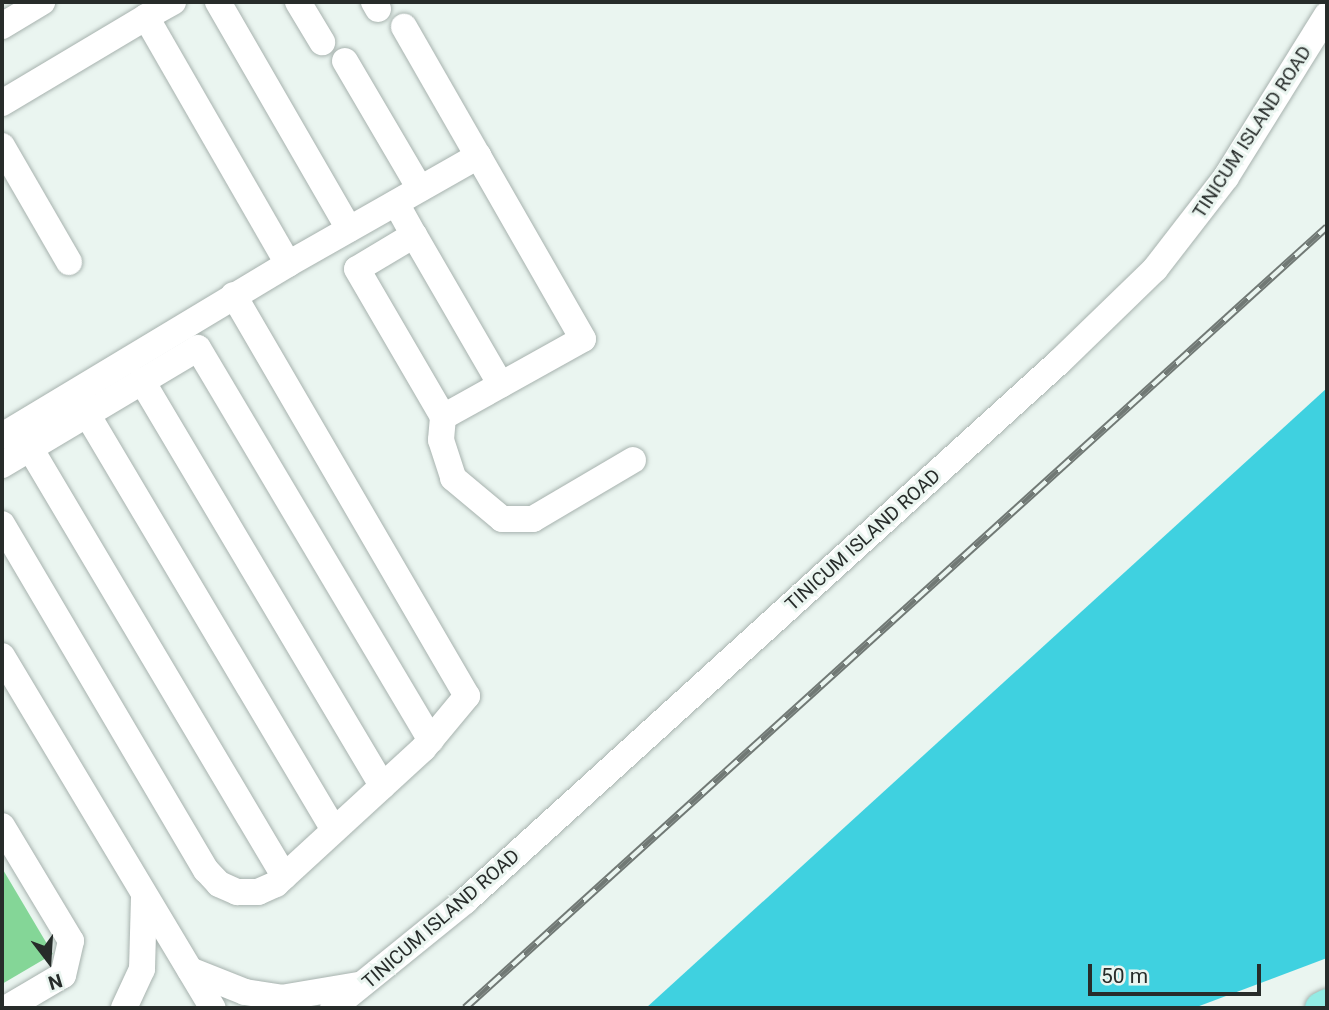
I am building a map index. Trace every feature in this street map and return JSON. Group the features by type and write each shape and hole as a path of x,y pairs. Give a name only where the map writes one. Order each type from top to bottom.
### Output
{"main road":[{"path":"1321,1008 1327,1006"}],"street":[{"path":"2,26 42,2"},
{"path":"2,103 173,2"},
{"path":"218,2 349,229"},
{"path":"298,2 322,42"},
{"name":"TINICUM ISLAND ROAD","path":"333,1008 370,982 1048,373 1155,269 1226,177 1327,15"},
{"path":"146,18 288,264"},
{"path":"404,27 583,339 443,417"},
{"path":"345,61 420,189"},
{"path":"2,146 69,262"},
{"path":"2,436 234,295 478,156"},
{"path":"396,203 501,385"},
{"path":"414,235 357,269 443,417 442,440 453,478 502,519 533,519 633,460"},
{"path":"2,524 206,870 219,884 237,892 258,892 284,876 431,740 467,696 234,295"},
{"path":"2,465 198,348 431,740"},
{"path":"142,381 383,786"},
{"path":"87,414 334,830"},
{"path":"30,448 284,876"},
{"path":"2,656 212,1008"},
{"path":"2,826 71,941 63,975 7,1008"},
{"path":"124,1008 142,970 144,895"},
{"path":"190,970 245,992 281,998 370,982"}],"water":[{"path":"1327,388 1327,958 1194,1008 646,1008"}],"building":[{"path":"2,868 53,954 2,984"}],"railway":[{"path":"465,1008 1327,227"}]}
